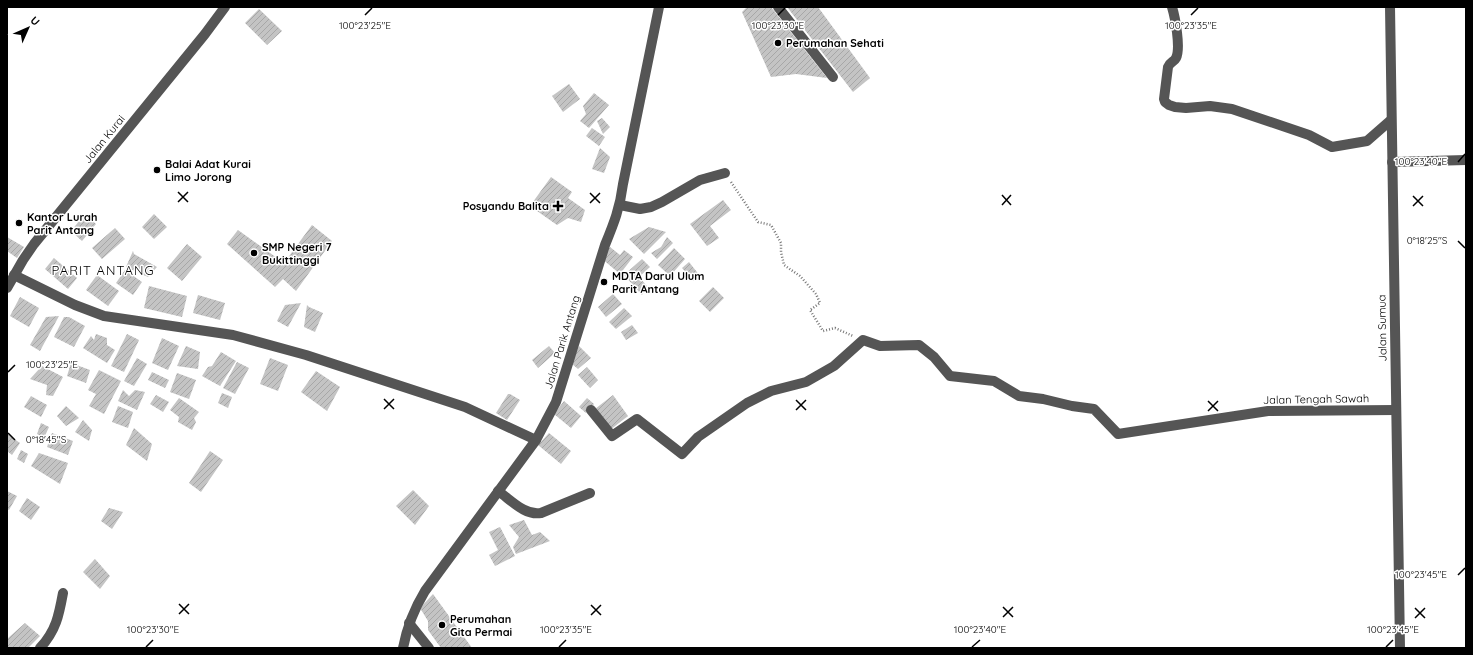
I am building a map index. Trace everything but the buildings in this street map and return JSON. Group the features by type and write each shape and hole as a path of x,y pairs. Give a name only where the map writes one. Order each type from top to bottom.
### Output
{"street":[{"name":"Jalan Kurai","path":"7,288 34,244 205,34 225,7"},
{"name":"Jalan Parik Antang","path":"403,648 414,608 424,591 536,440 556,402 605,245 615,223 620,205 624,177 659,7"},
{"path":"778,7 833,77"},
{"path":"1172,7 1177,32 1177,52 1176,58 1169,63 1168,67 1164,99 1169,105 1186,108 1218,106 1232,109 1309,135 1332,147 1367,141 1391,120"},
{"name":"Jalan Sumua","path":"1390,7 1400,648"},
{"path":"1392,162 1466,160"},
{"path":"620,205 640,209 651,207 700,180 725,173"},
{"path":"14,275 75,305 104,316 233,335 306,355 465,407 536,440"},
{"path":"591,410 612,436 637,419 682,454 698,437 748,403 771,391 806,382 834,366 863,340"},
{"name":"Jalan Tengah Sawah","path":"863,340 880,346 919,345 934,357 950,376 994,381 1018,396 1042,398 1072,406 1094,409 1118,434 1268,411 1396,410"},
{"path":"498,492 526,512 534,514 541,513 590,493"},
{"path":"40,648 49,638 59,617 64,593"},
{"path":"409,623 429,648"}],"path":[{"path":"725,173 758,222 771,225 781,243 781,252 784,264 800,276 816,294 820,303 810,310 823,331 835,328 863,340"}],"place":[{"name":"Perumahan Sehati","path":"778,43"},
{"name":"Balai Adat Kurai Limo Jorong","path":"157,170"},
{"name":"Posyandu Balita","path":"558,206"},
{"name":"Kantor Lurah Parit Antang","path":"19,223"},
{"name":"SMP Negeri 7 Bukittinggi","path":"254,253"},
{"name":"MDTA Darul Ulum Parit Antang","path":"604,282"},
{"name":"Perumahan Gita Permai","path":"442,625"}],"district":[{"name":"PARIT ANTANG","path":"103,270"}]}
